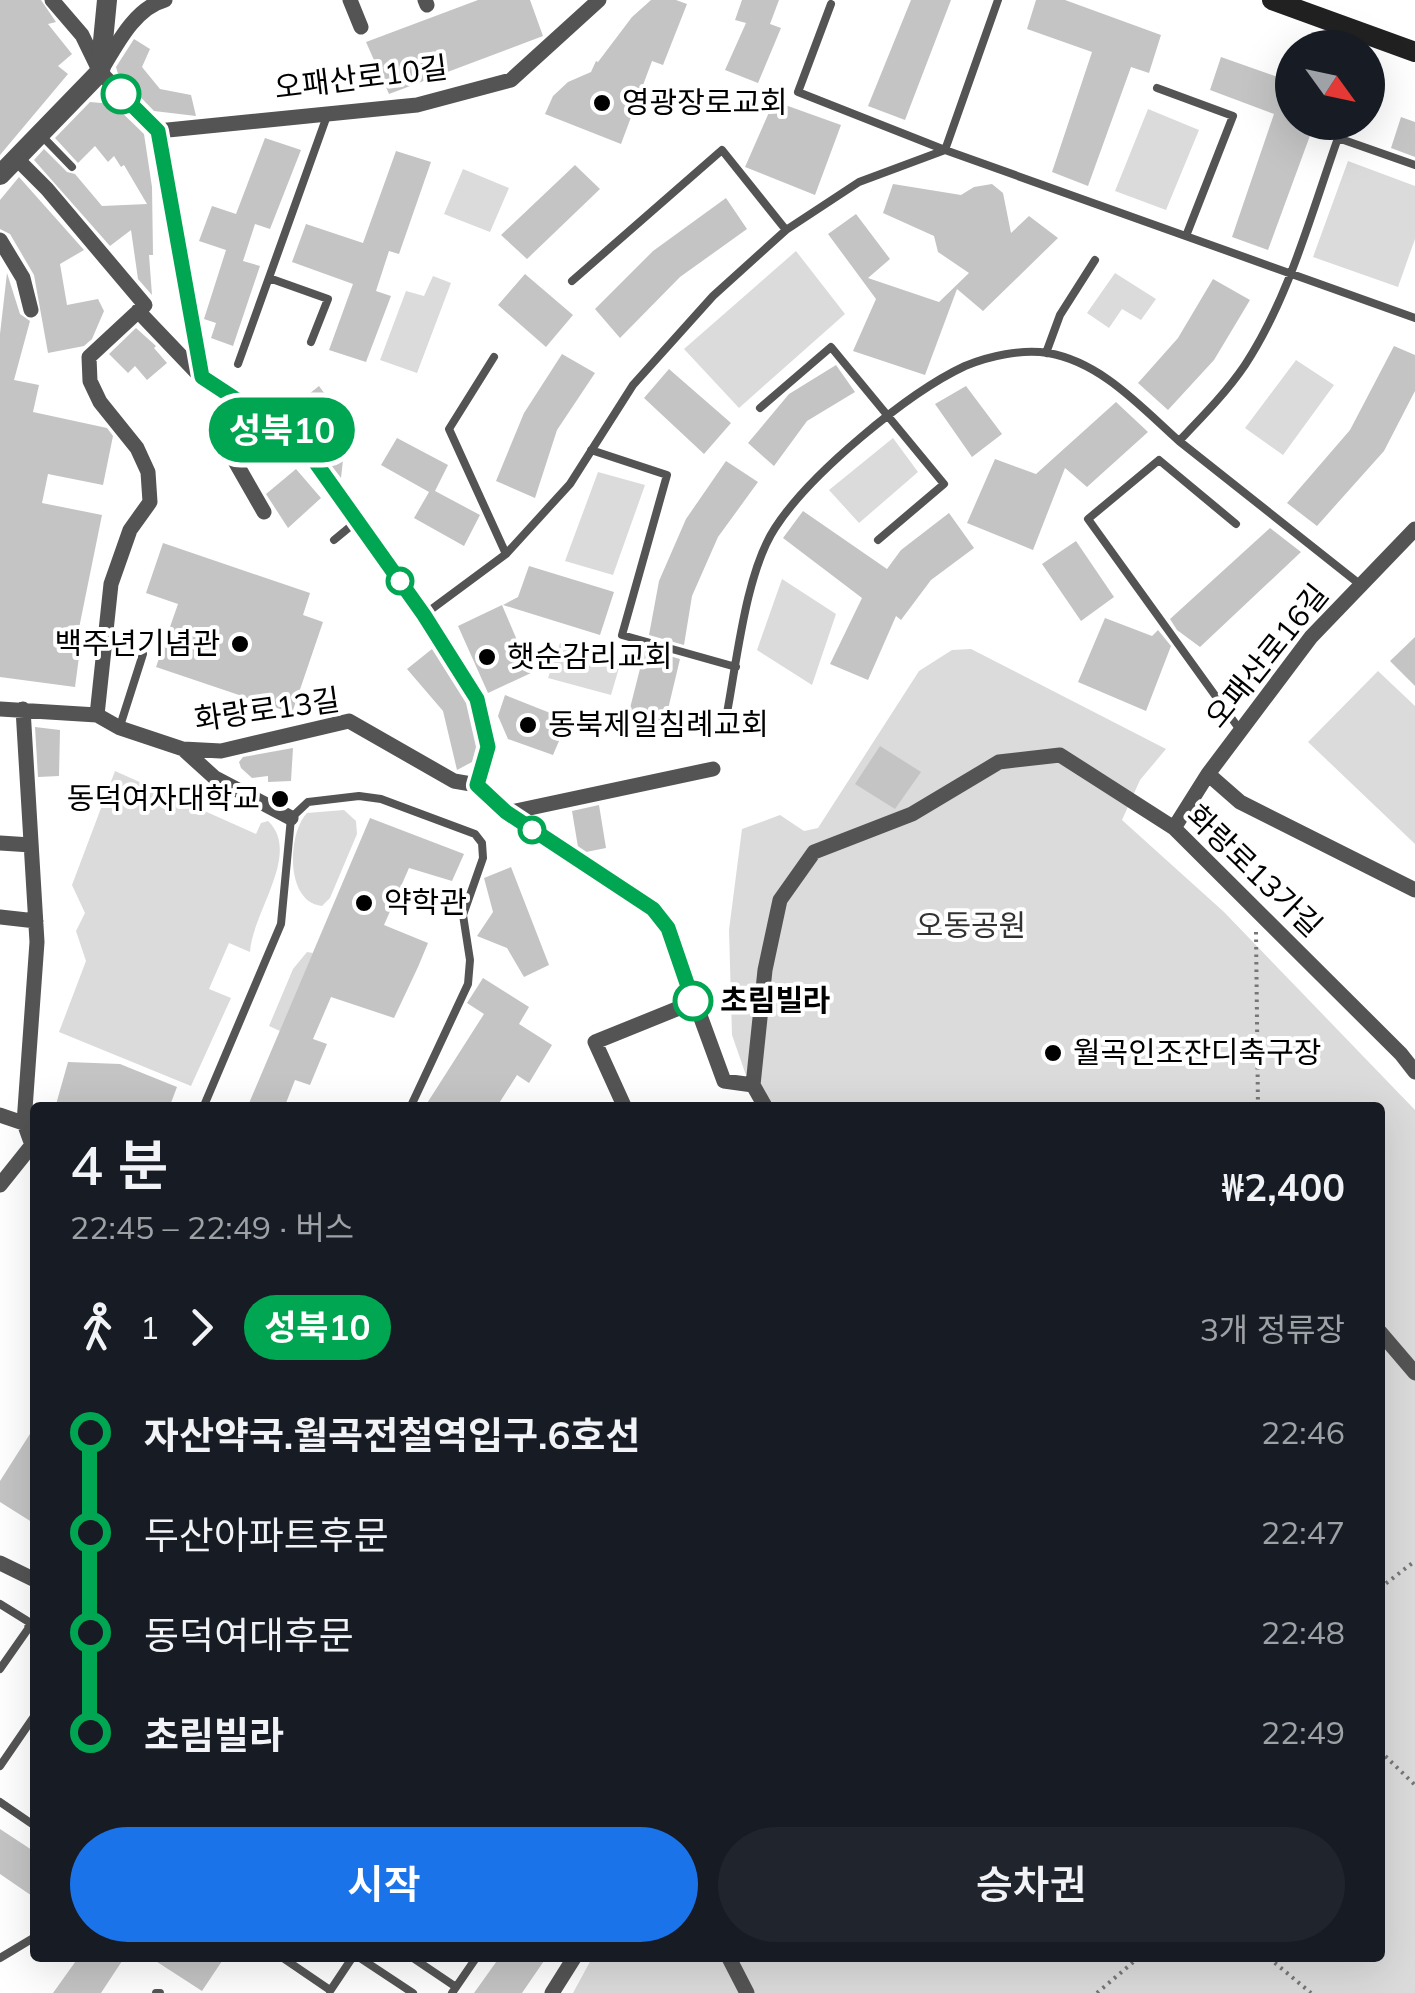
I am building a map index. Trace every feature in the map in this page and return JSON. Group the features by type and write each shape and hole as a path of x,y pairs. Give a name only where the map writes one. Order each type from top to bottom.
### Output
{"main road":[{"path":"1275,0 1415,52"}],"street":[{"path":"52,0 82,35 100,72 158,131 202,377"},
{"path":"100,72 107,0"},
{"path":"0,175 100,72 126,30 154,3 165,0"},
{"path":"350,0 361,27"},
{"name":"오패산로10길","path":"158,131 417,105 511,80 599,0"},
{"path":"16,158 145,305 90,357 90,381 100,402 137,448 148,472 150,502 130,530 111,584 97,715"},
{"path":"0,240 23,278 32,310"},
{"path":"138,311 202,377 301,442 358,521 477,699 488,747 477,785"},
{"path":"238,403 228,449 264,512"},
{"name":"오패산로16길","path":"1174,828 1208,774 1311,638 1415,529"},
{"name":"화랑로13길","path":"0,709 97,715 120,728 183,750 221,751 349,722 454,780 477,785 506,812 653,909 668,928 724,1080 753,1085 763,1102"},
{"path":"23,709 36,920 31,1102"},
{"path":"183,750 215,778 291,818"},
{"path":"215,778 221,751"},
{"name":"화랑로13가길","path":"753,1085 765,970 780,900 814,852 912,814 999,762 1060,756 1174,828 1415,1072"},
{"path":"506,812 713,770"},
{"path":"1208,774 1240,802 1415,890"},
{"path":"0,842 31,846"},
{"path":"0,918 36,920"},
{"path":"622,1102 596,1042 694,1002"},
{"path":"0,1115 30,1126"},
{"path":"0,1185 30,1147"},
{"path":"1385,1338 1415,1373"},
{"path":"0,1563 30,1578"},
{"path":"552,1993 571,1962"},
{"path":"731,1962 747,1993"}],"lane":[{"path":"945,150 998,0"},
{"path":"831,4 798,92 945,150 1415,318"},
{"path":"1157,88 1233,116 1186,236"},
{"path":"238,364 328,112"},
{"path":"39,133 72,167"},
{"path":"1179,441 1244,367 1271,320 1338,138 1415,165"},
{"path":"572,282 722,150 786,230"},
{"path":"424,615 506,554 570,484 633,386 713,296 786,230 859,182 945,150"},
{"path":"1046,353 1060,315 1096,260"},
{"path":"269,278 328,299 312,342"},
{"path":"760,408 831,347 944,484 878,540"},
{"path":"727,713 756,572 774,530 815,480 890,416 966,366 1007,354 1046,353 1080,363 1112,383 1362,586"},
{"path":"494,357 449,429 506,554"},
{"path":"591,450 668,475 622,636 736,667"},
{"path":"1236,524 1159,460 1088,520 1240,730"},
{"path":"334,540 358,521"},
{"path":"120,728 143,654"},
{"path":"206,1102 281,924 291,818 308,802 360,796 381,798 474,834 482,843 483,858 463,916 470,960 468,984 413,1102"},
{"path":"0,1604 29,1625 0,1669"},
{"path":"0,1766 30,1722"},
{"path":"0,1802 30,1823"},
{"path":"0,1958 30,1940"},
{"path":"289,1962 330,1991 353,1962"},
{"path":"362,1962 412,1993"},
{"path":"419,1962 454,1990 473,1962"}],"path":[{"path":"1256,910 1258,1102"},
{"path":"1385,1584 1415,1560"},
{"path":"1385,1756 1415,1785"},
{"path":"1097,1993 1133,1962"},
{"path":"1274,1962 1311,1993"}],"green space":[{"path":"1148,109 1199,130 1166,210 1115,191"},
{"path":"1348,161 1415,186 1415,239 1398,287 1313,257"},
{"path":"463,169 509,188 490,232 444,214"},
{"path":"796,251 845,314 739,408 684,349"},
{"path":"1115,273 1156,299 1141,320 1122,309 1109,328 1087,313"},
{"path":"433,276 451,283 417,373 380,360 406,291 424,296"},
{"path":"1296,360 1334,385 1283,455 1245,428"},
{"path":"893,438 918,472 859,523 829,490"},
{"path":"598,472 645,485 613,575 565,561"},
{"path":"782,579 836,614 812,685 757,650"},
{"path":"560,643 621,661 611,695 548,678"},
{"name":"오동공원","path":"971,649 1166,749 1140,780 1122,820 1224,912 1415,1110 1415,1993 573,1993 590,1962 1385,1962 1385,1102 755,1102 732,1035 729,930 742,829 780,815 804,831 818,828 919,671 952,650"},
{"path":"1378,671 1415,706 1415,844 1308,742"},
{"path":"115,771 256,834 261,823 268,821 277,834 278,866 250,952 229,943 209,989 231,998 191,1086 59,1032 86,961 76,931 85,913 72,885"},
{"path":"344,810 356,821 357,834 330,898 322,906 310,902 296,880 296,835 307,813"},
{"path":"307,952 313,953 280,1031 269,1026 293,969"}],"building":[{"path":"0,0 41,0 56,22 48,24 72,54 58,66 68,74 0,155"},
{"path":"478,0 530,0 543,36 389,94 366,42"},
{"path":"651,0 687,4 663,65 652,61 621,144 545,114 553,96 568,82 591,72 632,17"},
{"path":"742,0 779,0 770,24 781,28 758,83 725,70 746,23 735,20"},
{"path":"911,0 951,0 905,120 868,106"},
{"path":"1036,0 1065,0 1161,35 1149,73 1131,67 1088,186 1052,172 1092,52 1027,29"},
{"path":"134,39 150,49 142,67 160,89 191,95 196,116 154,111 118,74 116,67"},
{"path":"1221,57 1275,76 1275,140 1308,140 1268,250 1232,237 1274,114 1210,90"},
{"path":"774,101 841,125 815,195 745,167"},
{"path":"90,102 113,104 144,134 152,187 152,295 138,279 131,230 110,246 34,160 44,149 67,172 75,174 102,206 147,204 124,165 121,167 114,156 108,162 95,146 78,163 55,138"},
{"path":"1401,117 1415,122 1415,157 1391,148"},
{"path":"265,138 301,150 270,229 255,224 243,261 260,266 233,346 211,338 216,323 204,319 226,250 199,241 212,206 236,214"},
{"path":"396,151 431,162 399,254 389,251 376,291 391,296 366,362 329,350 353,284 292,262 306,224 363,243"},
{"path":"575,165 600,189 527,259 501,235"},
{"path":"19,177 84,250 60,264 67,305 98,299 104,311 92,339 84,346 48,353 34,275 10,234 0,229 0,200"},
{"path":"893,184 961,195 974,187 992,184 1003,193 1011,233 1029,216 1058,238 983,311 957,289 925,375 853,351 876,299 828,234 856,214 890,259 868,278 939,302 969,273 938,252 934,236 883,213"},
{"path":"726,198 747,229 680,277 620,338 595,309 653,251"},
{"path":"7,273 20,314 30,321 14,380 39,385 33,412 107,428 113,436 103,485 48,474 42,503 102,515 78,633 82,634 75,687 0,677 0,334"},
{"path":"525,274 573,315 546,347 498,305"},
{"path":"1213,279 1250,300 1214,360 1168,410 1138,383 1178,338"},
{"path":"136,328 156,346 167,363 147,380 135,366 128,373 109,354"},
{"path":"1394,346 1415,355 1415,391 1384,451 1317,526 1287,503 1350,430"},
{"path":"562,354 595,373 557,430 535,498 496,481 524,413"},
{"path":"836,365 855,392 807,421 774,466 748,443 789,394"},
{"path":"669,369 731,423 704,454 644,398"},
{"path":"319,386 347,424 341,478 289,410"},
{"path":"966,386 1002,434 972,457 935,404"},
{"path":"1116,402 1148,432 1087,487 1065,468 1033,550 967,523 995,459 1036,474"},
{"path":"397,438 448,465 435,491 480,515 464,546 414,518 429,492 381,465"},
{"path":"726,461 758,482 718,537 692,596 684,645 649,635 659,581 686,519"},
{"path":"296,469 321,498 288,528 266,494"},
{"path":"803,511 887,569 901,550 949,513 974,548 931,580 901,620 896,616 868,680 830,664 862,598 783,538"},
{"path":"1270,528 1301,552 1200,647 1177,630 1170,619"},
{"path":"1076,541 1114,597 1081,621 1042,564"},
{"name":"백주년기념관","path":"163,543 310,593 303,615 323,622 292,713 156,667 178,604 146,593"},
{"path":"529,566 614,592 600,635 503,605 518,597"},
{"path":"502,605 531,673 488,693 458,626"},
{"path":"1105,618 1152,636 1158,630 1171,646 1146,711 1078,682"},
{"path":"1415,637 1415,686 1390,661"},
{"path":"432,649 466,703 476,747 472,762 457,770 443,711 407,669"},
{"path":"645,649 680,659 664,726 628,716"},
{"path":"505,695 568,720 553,755 508,739 498,716"},
{"path":"35,727 60,730 59,776 38,777"},
{"path":"880,746 921,772 895,809 855,784"},
{"path":"293,748 291,781 268,782 268,776 252,778 239,762 243,757"},
{"path":"599,805 606,848 586,852 578,847 572,811"},
{"path":"370,818 464,854 452,881 409,868 384,925 428,943 394,1018 331,997 313,1039 327,1044 310,1085 295,1080 286,1102 250,1102"},
{"path":"511,867 549,965 524,977 507,948 477,936 493,912 484,878"},
{"path":"483,978 529,1007 519,1024 552,1045 529,1083 517,1075 500,1102 428,1102 484,1014 467,1003"},
{"path":"68,1062 120,1064 177,1087 171,1102 57,1102"},
{"path":"30,1434 30,1521 0,1502 0,1481"},
{"path":"0,1829 30,1849 30,1895 0,1874"},
{"path":"75,1962 121,1962 101,1993 53,1993"},
{"path":"157,1962 221,1962 202,1991"},
{"path":"496,1962 543,1962 522,1993 474,1993"}],"bus line":[{"name":"성북10","path":"121,94 158,131 202,377 301,442 424,615 477,699 488,747 477,785 506,812 653,909 668,928 693,1001"}],"place":[{"name":"영광장로교회","path":"602,103"},
{"name":"백주년기념관","path":"240,644"},
{"name":"햇순감리교회","path":"487,657"},
{"name":"동북제일침례교회","path":"528,725"},
{"name":"동덕여자대학교","path":"280,799"},
{"name":"약학관","path":"364,903"},
{"name":"초림빌라","path":"693,1001"},
{"name":"월곡인조잔디축구장","path":"1053,1053"}]}
